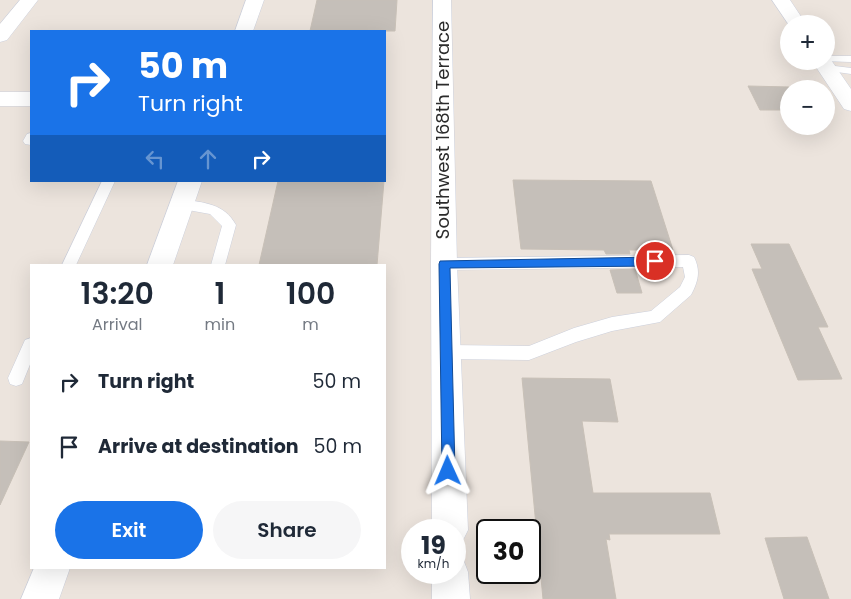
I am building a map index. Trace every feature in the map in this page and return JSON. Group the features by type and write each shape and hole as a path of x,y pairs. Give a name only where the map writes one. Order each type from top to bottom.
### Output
{"street":[{"path":"0,36 29,0"},
{"path":"244,30 255,0"},
{"name":"Southwest 168th Terrace","path":"442,0 444,264 450,519"},
{"path":"781,0 791,15"},
{"path":"829,70 851,104"},
{"path":"0,98 30,99"},
{"path":"160,264 190,182"},
{"path":"450,584 451,599"}],"lane":[{"path":"835,61 851,59"},
{"path":"835,66 851,71"},
{"path":"69,264 108,182"},
{"path":"182,204 211,209 223,214 229,225 218,264"},
{"path":"444,264 689,261 692,277 686,291 655,317 612,324 574,335 529,353 446,352"},
{"path":"16,378 30,347"}],"building":[{"path":"317,0 397,0 395,31 310,30"},
{"path":"748,86 780,87 780,110 760,110"},
{"path":"513,180 651,181 673,250 629,250 630,254 606,254 604,250 521,249"},
{"path":"278,182 384,182 377,264 259,264"},
{"path":"751,244 789,244 828,327 818,327 842,379 798,380 752,269 762,269"},
{"path":"635,269 642,293 617,293 610,270"},
{"path":"522,378 610,379 618,422 582,421 593,493 710,493 720,534 609,534 610,540 606,539 616,599 543,599 541,519 535,519"},
{"path":"0,441 29,442 0,505"},
{"path":"807,537 829,599 784,599 765,538"}],"route":[{"path":"448,471 444,264 655,261"}]}
